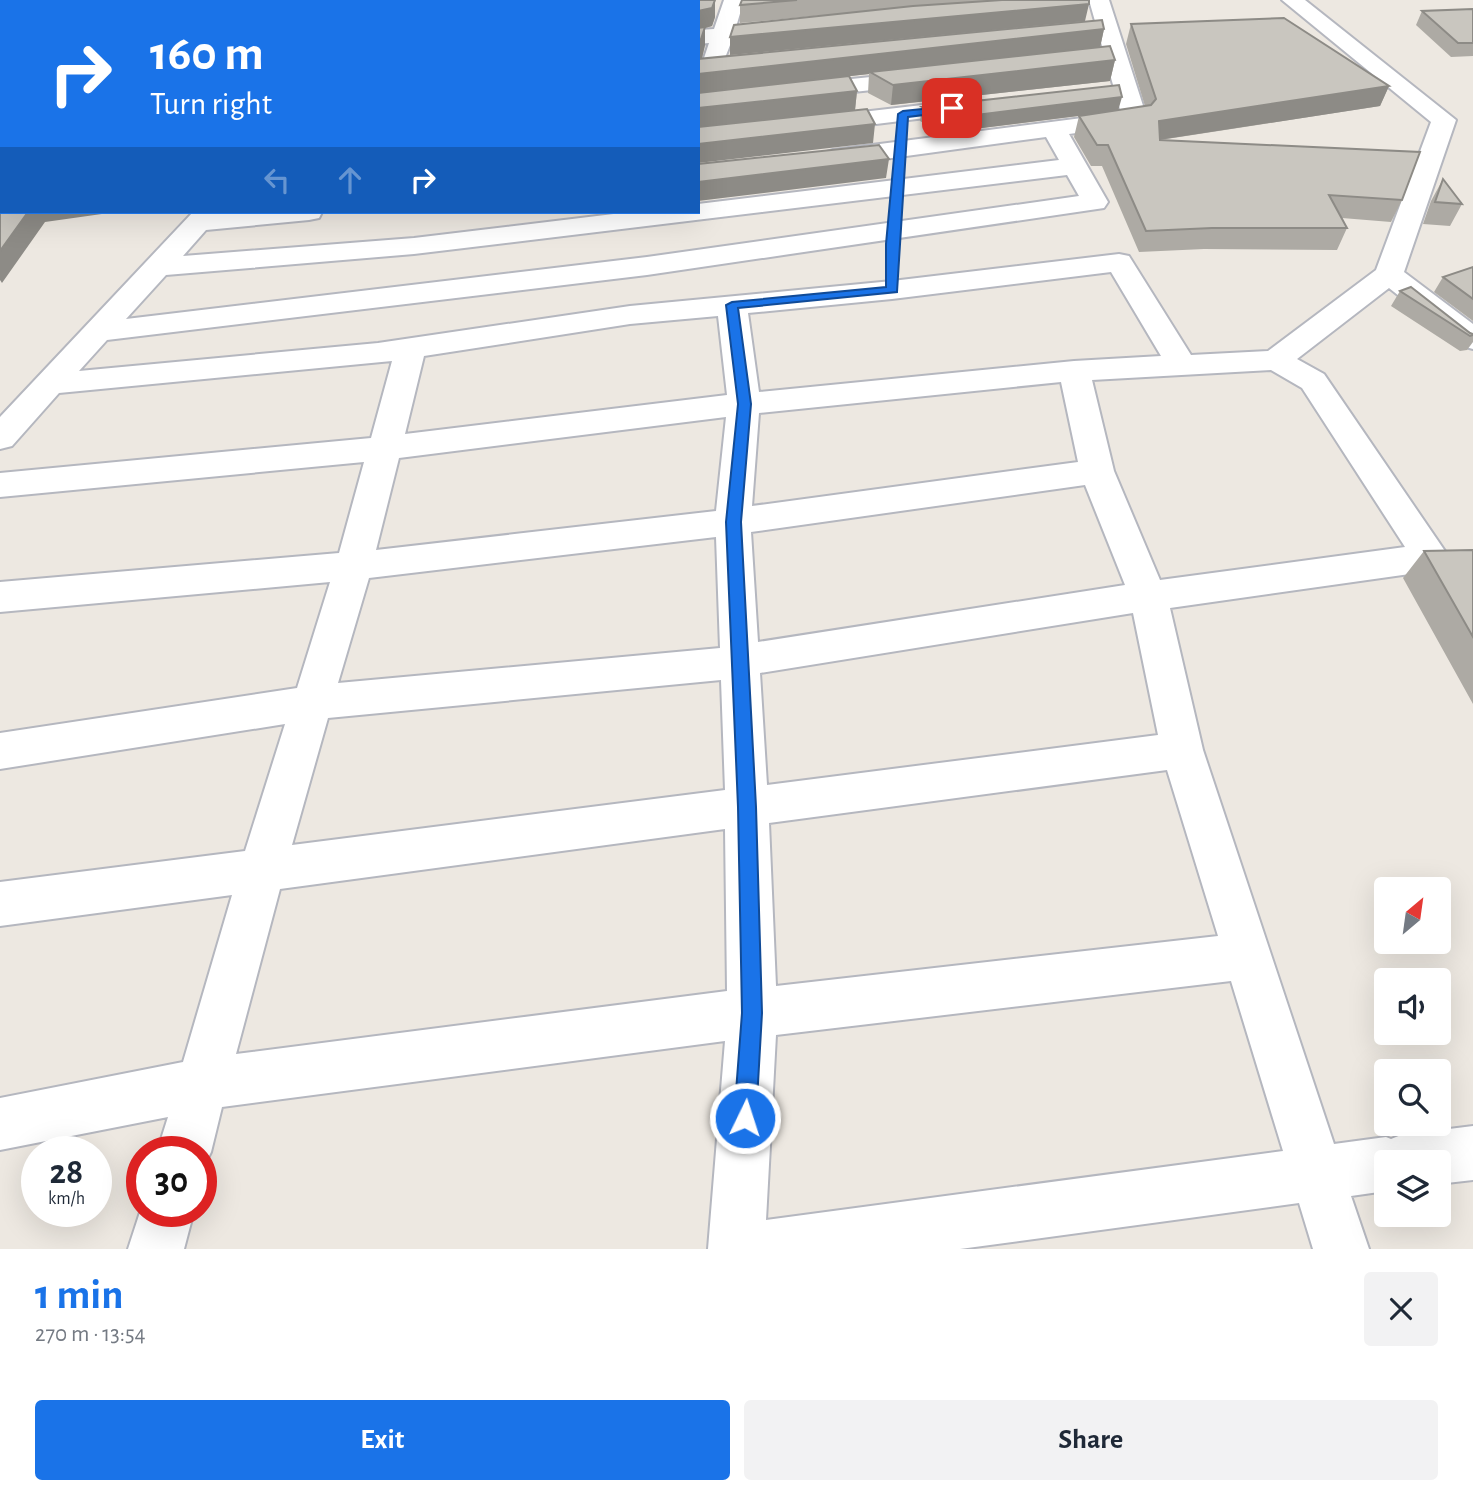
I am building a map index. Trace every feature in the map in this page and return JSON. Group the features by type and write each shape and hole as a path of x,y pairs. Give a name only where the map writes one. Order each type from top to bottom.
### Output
{"street":[{"path":"804,162 1135,118 1099,0 1072,3"},
{"path":"1276,360 1389,274 1454,118 1292,0"},
{"path":"700,98 705,68 723,35 725,5 759,4"},
{"path":"700,37 803,27"},
{"path":"1081,30 1107,28"},
{"path":"1090,58 1116,55"},
{"path":"705,68 739,65"},
{"path":"700,104 907,69 945,76"},
{"path":"893,260 907,69"},
{"path":"1100,91 1126,88"},
{"path":"794,127 995,103"},
{"path":"50,384 352,356 631,315 732,305 1095,202 1054,130"},
{"path":"700,210 897,190 1076,166"},
{"path":"0,438 203,217 267,214"},
{"path":"352,356 432,214"},
{"path":"157,267 414,246 664,214 631,315"},
{"path":"97,332 647,266 893,260 1119,262 1182,365"},
{"path":"1389,274 1473,339"},
{"path":"732,305 744,404 733,522 747,807 752,1013 736,1249"},
{"path":"188,1136 262,869 354,566 411,348"},
{"path":"0,485 385,448 744,404 1074,371 1276,360 1313,381 1431,557 1148,596 789,651 739,662 311,703 0,751"},
{"path":"1074,371 1097,471 1148,596 1182,750 1342,1249"},
{"path":"0,597 354,566 733,522 1097,471"},
{"path":"0,904 1182,750"},
{"path":"0,1125 202,1084 752,1013 1247,956"},
{"path":"1451,1156 1473,1153"},
{"path":"755,1249 1374,1165"},
{"path":"156,1249 162,1227"}],"building":[{"path":"700,0 715,0 712,8 700,11"},
{"path":"742,0 797,0 740,5"},
{"path":"1002,0 1089,0 1089,4 730,37 734,25 913,6"},
{"path":"1473,9 1473,43 1458,43 1422,11"},
{"path":"1284,18 1389,86 1159,121 1160,140 1420,152 1402,200 1329,195 1347,228 1146,231 1108,145 1097,145 1079,116 1151,105 1156,99 1131,24"},
{"path":"1102,20 1104,29 700,74 700,59"},
{"path":"705,27 700,40 700,28"},
{"path":"1110,46 1115,60 893,85 870,72"},
{"path":"849,76 857,91 700,108 700,93"},
{"path":"1119,85 1122,97 944,119 922,107"},
{"path":"867,109 875,124 700,144 700,127"},
{"path":"879,145 889,159 700,182 700,164"},
{"path":"1443,179 1462,204 1435,202"},
{"path":"0,214 27,214 0,251"},
{"path":"1473,267 1473,299 1443,277"},
{"path":"1411,287 1473,335 1470,336 1400,291"},
{"path":"1473,550 1473,637 1424,551"}],"route":[{"path":"745,1118 752,1013 747,807 733,522 744,404 732,305 892,290 892,244 903,114 952,108"}]}
